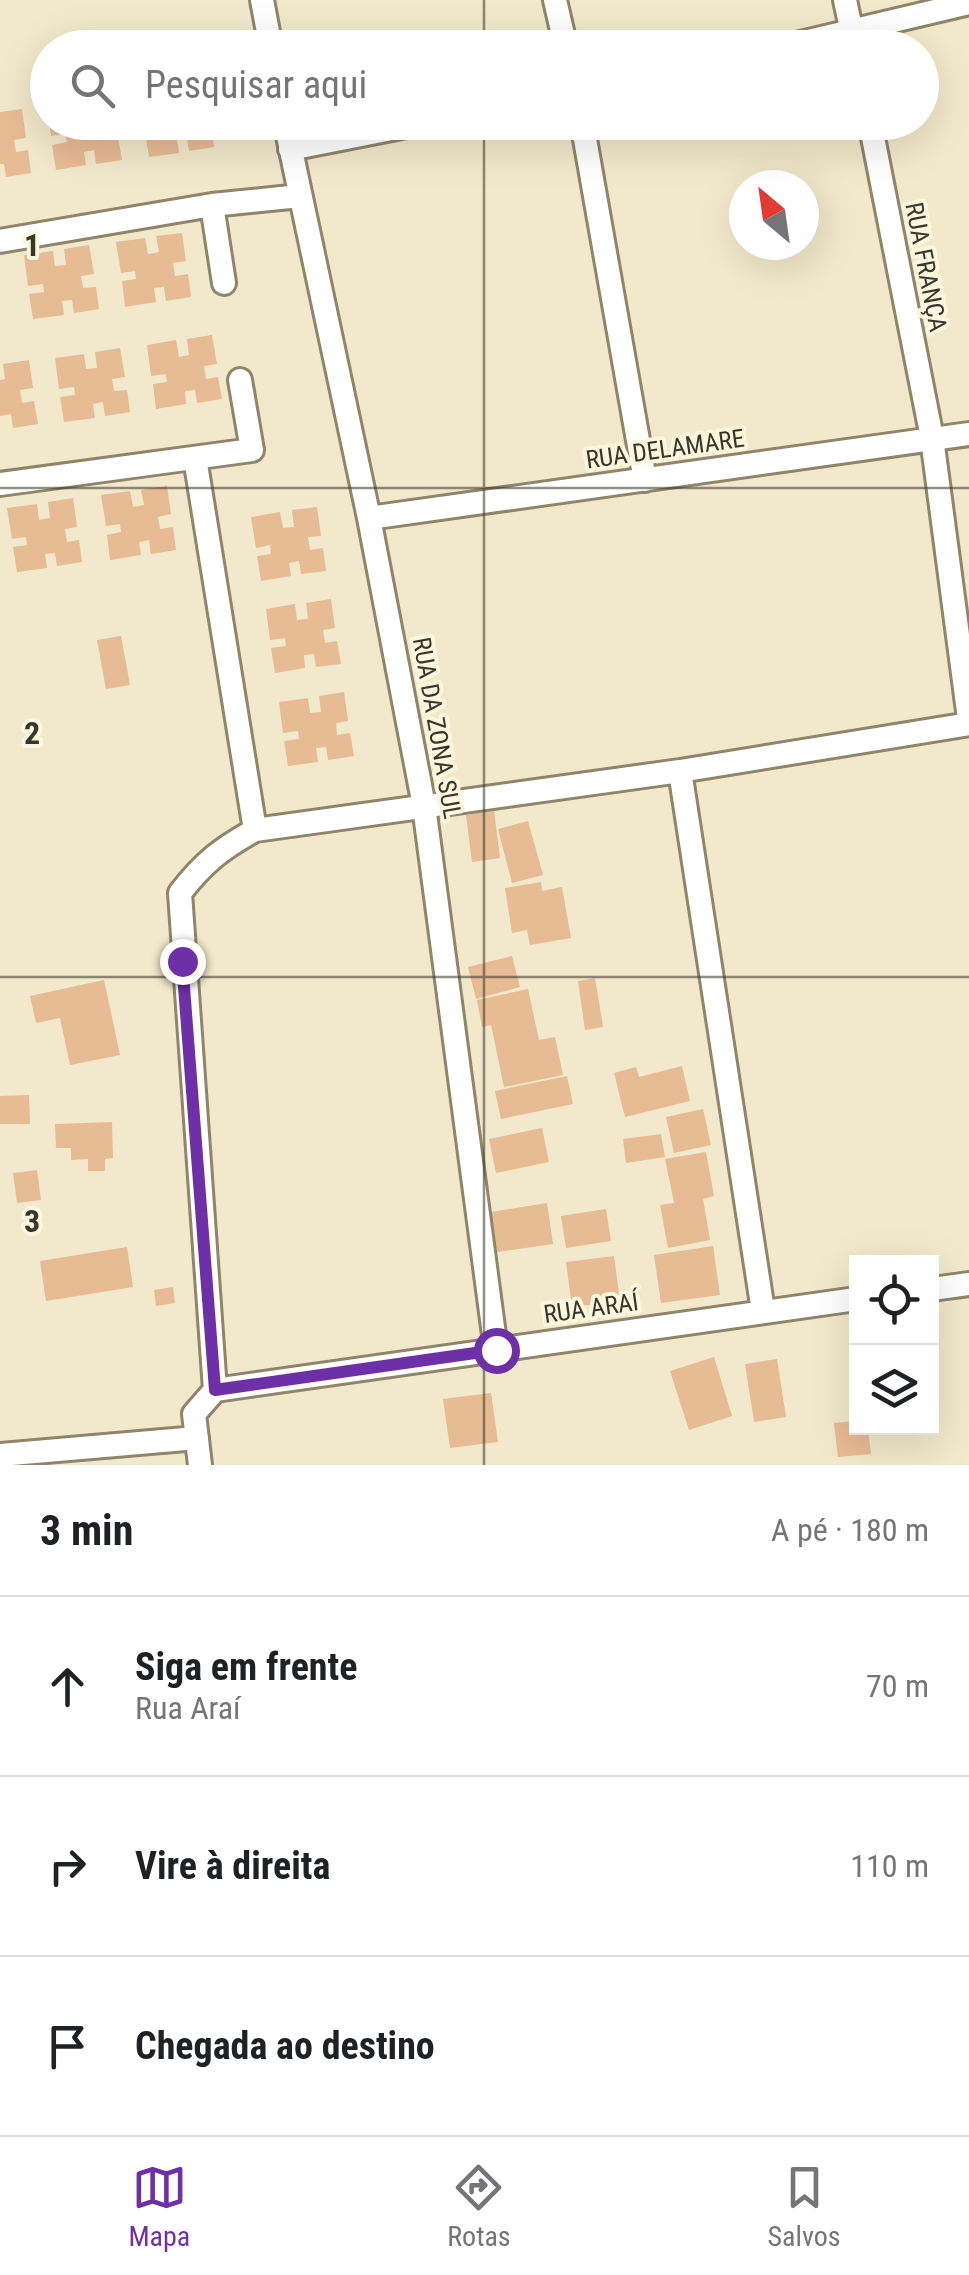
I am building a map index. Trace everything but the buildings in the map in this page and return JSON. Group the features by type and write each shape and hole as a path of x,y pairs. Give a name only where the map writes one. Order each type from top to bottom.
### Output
{"street":[{"path":"262,0 267,30"},
{"path":"555,0 562,30"},
{"path":"845,0 851,30"},
{"path":"881,30 969,2"},
{"name":"RUA DA ZONA SUL","path":"288,140 369,518 424,806 496,1350"},
{"path":"290,149 336,140"},
{"path":"585,140 645,480"},
{"name":"RUA FRANÇA","path":"874,140 932,438 969,722"},
{"path":"0,241 212,205 300,196"},
{"path":"212,205 224,282"},
{"path":"0,484 252,450 240,380"},
{"name":"RUA DELAMARE","path":"369,518 969,434"},
{"path":"196,458 255,830"},
{"path":"200,1465 194,1414 215,1390 180,892 218,850 255,830 680,770 969,722"},
{"path":"680,770 762,1311"},
{"path":"939,1288 969,1284"},
{"name":"RUA ARAÍ","path":"215,1390 849,1300"},
{"path":"0,1456 197,1438"}],"route":[{"path":"182,961 215,1390 496,1350"}]}
